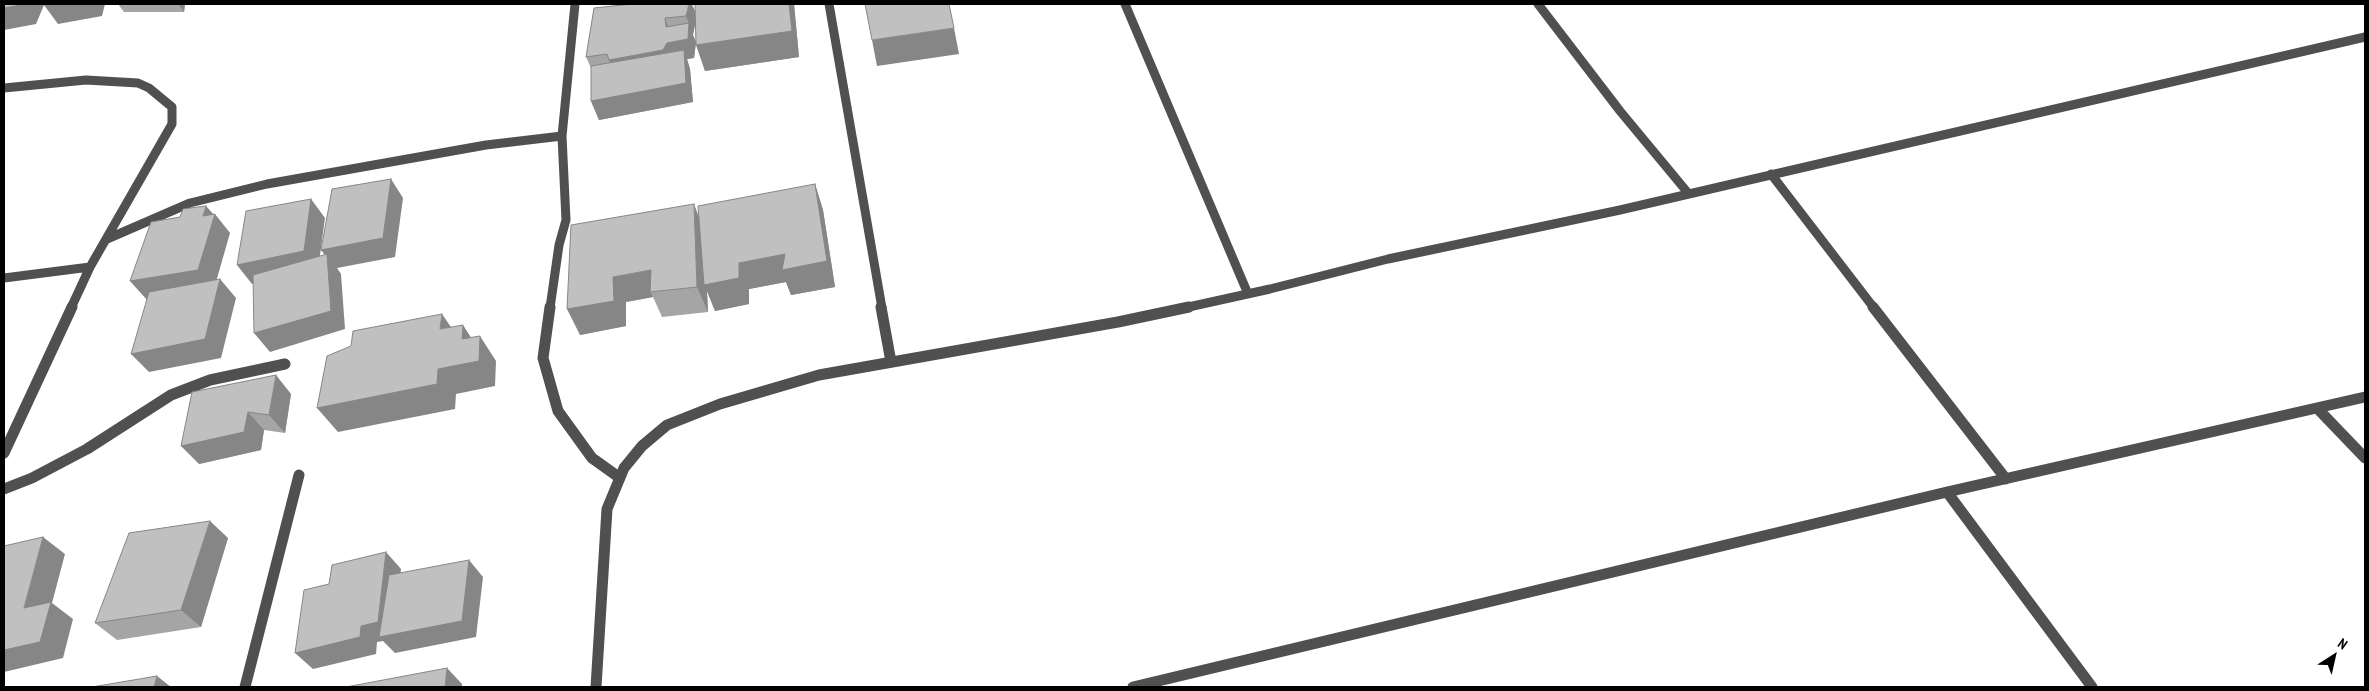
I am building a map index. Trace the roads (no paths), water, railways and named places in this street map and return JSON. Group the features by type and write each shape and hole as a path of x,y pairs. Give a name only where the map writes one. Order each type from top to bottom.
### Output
{"street":[{"path":"575,4 562,136 566,220 558,245 543,358 558,412 592,458 620,478"},
{"path":"829,4 892,362"},
{"path":"1125,4 1248,294"},
{"path":"1538,4 1620,111 1688,193"},
{"path":"596,687 607,510 624,468 642,446 667,425 720,404 819,375 1118,322 1248,294 1388,258 1568,222 2365,37"},
{"path":"4,88 86,80 120,81 150,88 172,107 172,124 90,267 4,454"},
{"path":"107,239 190,203 267,184 486,145 562,136"},
{"path":"1771,174 2006,479"},
{"path":"4,278 90,267"},
{"path":"4,489 32,478 87,449 172,395 210,380 285,364"},
{"path":"1133,687 1947,492 2365,397"},
{"path":"2316,408 2365,458"},
{"path":"245,687 299,474"},
{"path":"1947,492 2092,687"}]}
